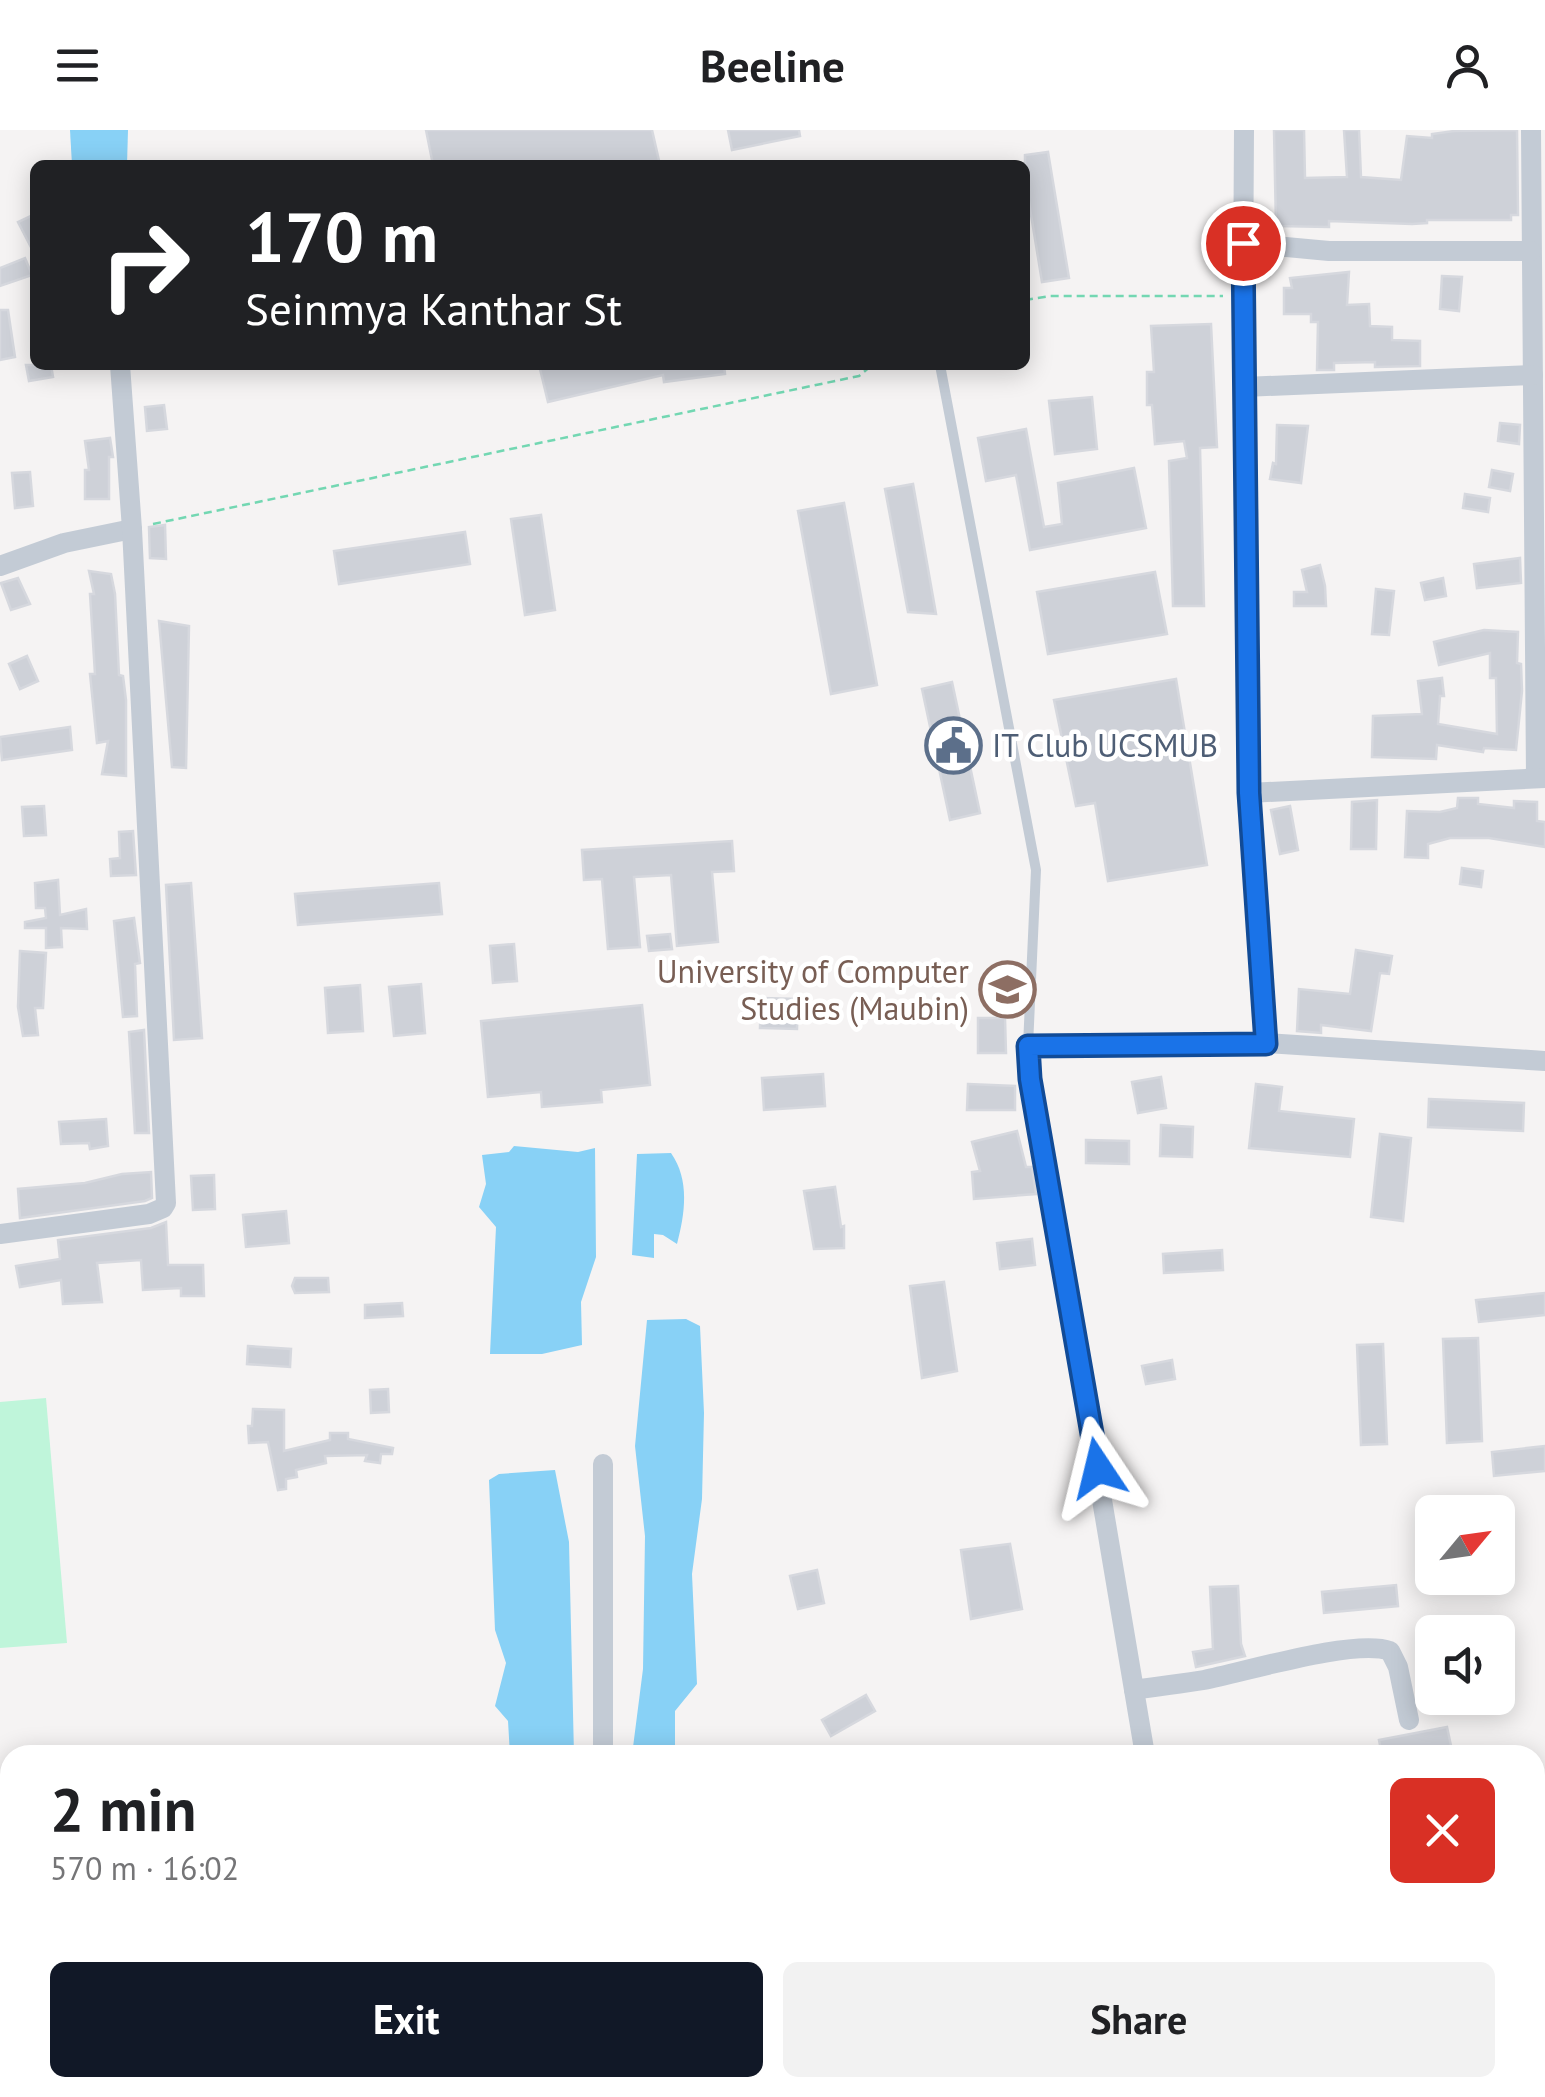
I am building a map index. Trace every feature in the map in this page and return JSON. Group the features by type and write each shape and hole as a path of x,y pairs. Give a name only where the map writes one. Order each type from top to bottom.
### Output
{"street":[{"path":"1244,130 1249,793 1266,1044"},
{"path":"1249,793 1540,778 1539,486 1532,376 1530,130"},
{"path":"1243,243 1329,251 1532,251"},
{"path":"0,1234 149,1214 166,1204 120,370"},
{"path":"1244,387 1532,376"},
{"path":"0,566 64,543 132,529"},
{"path":"1143,1745 1030,1079 1028,1046 1266,1044 1545,1060"},
{"path":"603,1745 604,1464"},
{"path":"1134,1690 1339,1652 1383,1648 1390,1650 1398,1666 1409,1720"}],"lane":[{"path":"941,370 1036,870 1028,1046"}],"path":[{"path":"1030,299 1243,297"},
{"path":"132,529 859,376 866,370"}],"green space":[{"path":"46,1398 67,1643 0,1648 0,1402"}],"water":[{"path":"70,130 128,130 127,160 72,160"},
{"path":"514,1146 578,1152 595,1148 596,1257 581,1302 582,1345 542,1354 490,1354 496,1227 479,1207 486,1184 482,1155 509,1152"},
{"path":"671,1153 681,1174 684,1197 677,1244 654,1234 654,1258 632,1255 637,1154"},
{"path":"686,1319 700,1326 702,1499 692,1574 697,1684 675,1711 675,1745 633,1745 643,1669 645,1536 635,1446 647,1320"},
{"path":"555,1470 569,1542 574,1745 509,1745 508,1721 495,1706 506,1663 495,1630 489,1480 499,1474"}],"building":[{"path":"426,130 652,130 659,160 432,160"},
{"path":"728,130 799,130 800,136 732,150"},
{"path":"1274,130 1304,130 1305,178 1347,177 1344,130 1359,130 1361,177 1401,180 1407,136 1432,138 1432,134 1454,131 1517,130 1518,215 1511,215 1511,220 1427,220 1412,224 1329,221 1329,227 1276,226"},
{"path":"1048,152 1069,278 1042,282 1030,209 1030,160 1025,160 1025,155"},
{"path":"30,216 30,245 18,222"},
{"path":"25,258 30,276 0,286 0,268"},
{"path":"1349,272 1347,305 1369,304 1370,326 1392,327 1392,340 1420,341 1420,366 1334,363 1334,370 1317,370 1318,322 1311,322 1311,314 1284,314 1284,288 1292,288 1290,278"},
{"path":"1442,276 1462,277 1459,311 1440,309"},
{"path":"0,310 8,310 15,357 0,360"},
{"path":"1211,324 1217,447 1200,448 1204,606 1173,606 1169,461 1187,458 1184,441 1155,444 1152,405 1147,405 1147,372 1154,372 1151,326"},
{"path":"26,365 30,365 30,370 52,370 53,377 29,381"},
{"path":"540,370 725,370 725,374 664,382 663,375 548,402"},
{"path":"1092,397 1097,449 1055,454 1049,401"},
{"path":"164,405 167,429 147,431 145,407"},
{"path":"1500,423 1520,425 1519,444 1498,441"},
{"path":"1277,425 1308,426 1301,483 1270,479 1273,463 1276,464"},
{"path":"1026,429 1044,527 1062,524 1058,483 1134,468 1146,528 1030,550 1016,475 986,481 978,438"},
{"path":"110,438 113,457 109,457 109,499 85,499 85,470 89,470 85,441"},
{"path":"1492,470 1513,474 1510,491 1489,487"},
{"path":"30,472 33,506 15,508 12,473"},
{"path":"913,484 936,614 908,612 885,489"},
{"path":"1465,494 1490,498 1488,512 1463,508"},
{"path":"844,503 877,685 831,694 798,511"},
{"path":"541,515 555,610 525,615 511,519"},
{"path":"165,525 166,559 150,558 149,527"},
{"path":"465,532 470,564 339,584 334,551"},
{"path":"1520,558 1521,583 1477,588 1474,564"},
{"path":"1320,565 1326,606 1294,606 1294,592 1307,592 1302,570"},
{"path":"89,571 111,574 115,594 119,675 123,676 126,700 126,776 102,774 108,741 97,743 90,674 95,674 90,594 94,594"},
{"path":"1155,572 1167,634 1048,654 1037,592"},
{"path":"18,578 30,604 11,610 1,583"},
{"path":"1443,578 1446,596 1425,600 1421,583"},
{"path":"1376,589 1394,591 1389,635 1372,634"},
{"path":"159,621 189,626 186,768 172,767"},
{"path":"1484,630 1518,632 1517,663 1521,664 1522,691 1516,750 1484,748 1483,752 1437,745 1436,759 1372,757 1373,716 1422,714 1418,681 1442,678 1444,696 1440,696 1438,724 1497,734 1496,678 1490,678 1490,653 1439,665 1434,642"},
{"path":"27,656 38,681 20,689 9,664"},
{"path":"1176,679 1207,865 1108,881 1095,803 1076,806 1054,700"},
{"path":"952,682 980,813 950,820 922,689"},
{"path":"70,727 72,750 2,760 0,737"},
{"path":"1458,798 1478,798 1478,804 1514,808 1514,801 1537,802 1537,821 1545,822 1545,847 1489,838 1450,838 1428,844 1428,858 1405,857 1407,811 1457,808"},
{"path":"1377,800 1376,849 1351,849 1352,802"},
{"path":"44,806 46,835 24,836 22,807"},
{"path":"1290,806 1298,850 1280,854 1271,810"},
{"path":"133,831 136,875 111,876 110,859 120,858 119,832"},
{"path":"732,841 734,871 712,872 718,942 677,946 671,875 634,877 640,947 608,949 602,879 584,880 582,850"},
{"path":"1462,868 1483,871 1481,887 1460,884"},
{"path":"58,880 60,915 86,909 87,929 61,928 62,947 46,948 46,928 25,928 25,922 46,918 45,908 36,908 35,883"},
{"path":"191,883 202,1038 174,1040 166,885"},
{"path":"439,883 442,914 298,925 295,894"},
{"path":"134,918 140,963 135,964 137,1016 123,1017 114,921"},
{"path":"670,934 672,949 649,951 647,936"},
{"path":"514,944 517,981 493,983 490,946"},
{"path":"1356,950 1392,956 1389,974 1380,973 1371,1031 1321,1025 1321,1033 1297,1031 1299,989 1350,994"},
{"path":"20,951 46,953 43,1008 35,1008 38,1035 23,1036 18,1007"},
{"path":"421,984 425,1033 394,1036 389,987"},
{"path":"360,985 363,1031 328,1033 325,988"},
{"path":"761,998 798,999 797,1029 760,1028"},
{"path":"642,1005 650,1085 601,1090 602,1102 542,1107 541,1092 488,1097 481,1021"},
{"path":"978,1018 1005,1018 1006,1053 978,1053"},
{"path":"144,1030 149,1133 135,1133 129,1032"},
{"path":"823,1074 825,1106 764,1110 762,1078"},
{"path":"1161,1077 1166,1108 1138,1113 1132,1082"},
{"path":"968,1084 1015,1086 1015,1110 967,1110"},
{"path":"1256,1084 1282,1087 1279,1111 1354,1119 1350,1157 1249,1148"},
{"path":"1429,1099 1524,1103 1523,1131 1428,1127"},
{"path":"106,1119 108,1146 90,1149 89,1143 61,1144 59,1122"},
{"path":"1161,1125 1193,1127 1192,1157 1160,1156"},
{"path":"1017,1131 1026,1167 1032,1167 1036,1194 974,1199 972,1172 980,1171 972,1142"},
{"path":"1380,1134 1411,1138 1403,1221 1371,1217"},
{"path":"1086,1140 1129,1141 1129,1164 1086,1163"},
{"path":"151,1172 152,1198 145,1201 20,1218 18,1189"},
{"path":"214,1175 215,1209 193,1210 191,1176"},
{"path":"835,1187 841,1227 844,1226 844,1248 814,1249 804,1191"},
{"path":"286,1211 289,1243 246,1247 243,1215"},
{"path":"166,1222 168,1265 203,1265 204,1296 181,1296 181,1288 143,1290 141,1260 97,1263 102,1302 63,1304 61,1280 20,1287 16,1266 60,1259 58,1240 151,1228"},
{"path":"1032,1239 1035,1265 1000,1269 997,1243"},
{"path":"1222,1250 1223,1270 1164,1273 1163,1254"},
{"path":"295,1278 328,1278 329,1292 295,1293"},
{"path":"944,1282 957,1371 922,1378 910,1286"},
{"path":"1545,1293 1545,1315 1479,1322 1476,1300"},
{"path":"402,1303 403,1316 365,1318 365,1305"},
{"path":"1478,1338 1482,1441 1447,1443 1443,1339"},
{"path":"1383,1344 1387,1444 1361,1445 1357,1345"},
{"path":"248,1346 291,1349 290,1367 247,1364"},
{"path":"1172,1360 1175,1379 1146,1384 1142,1366"},
{"path":"388,1389 389,1412 371,1413 370,1390"},
{"path":"253,1409 284,1410 284,1451 330,1440 330,1433 348,1433 348,1439 393,1448 392,1454 381,1454 380,1463 365,1461 367,1455 325,1456 326,1463 296,1470 297,1477 286,1479 286,1489 278,1490 268,1442 249,1443"},
{"path":"1545,1446 1545,1471 1494,1476 1492,1452"},
{"path":"1010,1544 1022,1609 971,1619 961,1550"},
{"path":"817,1570 824,1603 798,1609 790,1576"},
{"path":"1396,1585 1398,1606 1324,1613 1322,1592"},
{"path":"1238,1586 1245,1656 1196,1667 1193,1652 1213,1649 1210,1587"},
{"path":"866,1695 875,1711 831,1736 822,1720"},
{"path":"1447,1727 1451,1745 1380,1745 1379,1740"}],"place":[{"name":"IT Club UCSMUB","path":"953,745"},
{"name":"University of Computer Studies (Maubin)","path":"1008,989"}],"route":[{"path":"1098,1468 1030,1079 1028,1046 1266,1044 1249,793 1243,243"}]}
